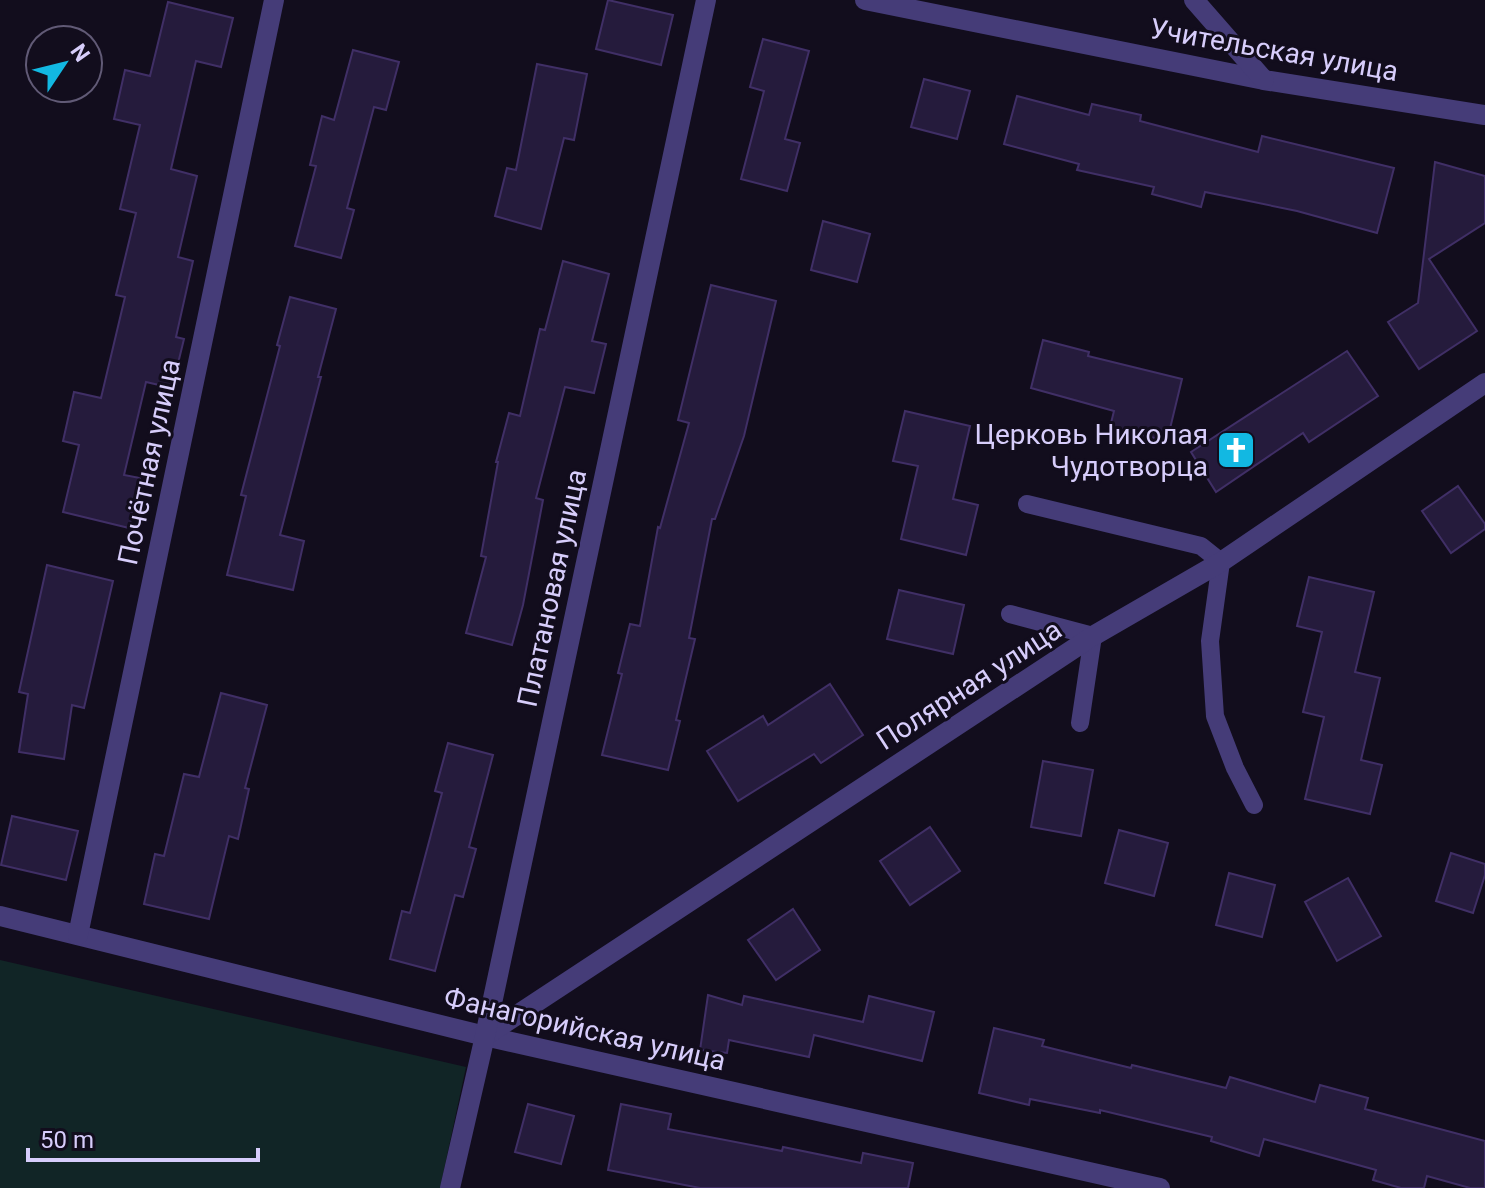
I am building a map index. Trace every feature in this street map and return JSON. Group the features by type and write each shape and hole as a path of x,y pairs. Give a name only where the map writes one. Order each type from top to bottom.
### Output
{"street":[{"name":"Почётная улица","path":"78,935 274,0"},
{"name":"Платановая улица","path":"450,1188 706,0"},
{"name":"Учительская улица","path":"865,0 1264,80 1485,115"},
{"path":"1194,0 1264,80"},
{"name":"Полярная улица","path":"485,1036 1093,636 1221,562 1485,383"},
{"name":"Фанагорийская улица","path":"0,916 485,1036 1160,1188"}],"lane":[{"path":"1027,504 1201,546 1221,562 1210,641 1215,716 1235,768 1254,805"},
{"path":"1010,614 1093,636 1080,723"}],"green space":[{"path":"0,960 466,1067 440,1188 0,1188"}],"building":[{"path":"608,0 673,15 661,65 596,49"},
{"path":"168,2 233,18 221,67 196,61 171,169 197,176 178,257 193,261 176,337 184,339 172,388 146,382 124,475 140,478 129,528 63,512 79,445 63,441 74,392 101,398 125,297 116,295 136,213 120,209 140,125 114,119 125,70 150,76"},
{"path":"763,39 809,51 785,139 800,143 787,191 741,179 764,91 750,87"},
{"path":"353,50 399,62 386,110 374,107 347,208 354,210 341,258 295,246 316,166 310,165 322,116 334,120"},
{"path":"537,64 587,74 574,140 564,138 541,229 495,216 507,168 516,170"},
{"path":"924,79 970,91 957,139 911,127"},
{"path":"1017,96 1089,115 1092,104 1141,115 1140,121 1258,152 1262,136 1394,168 1377,233 1297,211 1205,192 1201,207 1152,194 1154,187 1077,170 1079,164 1004,144"},
{"path":"1435,162 1485,176 1485,223 1429,259 1477,331 1419,369 1388,322 1418,303"},
{"path":"823,221 870,234 857,282 811,270"},
{"path":"563,261 609,274 592,341 606,344 594,393 565,387 536,498 543,500 512,645 466,633 486,557 481,556 496,462 509,413 520,416 540,329 545,330"},
{"path":"711,285 776,301 744,436 715,519 712,519 689,638 695,639 668,770 602,755 622,674 618,673 630,624 640,626 658,527 689,423 678,420"},
{"path":"290,297 336,309 280,535 304,541 293,590 227,575 246,496 241,495"},
{"path":"1043,340 1089,352 1088,356 1182,379 1167,441 1110,427 1114,411 1031,388"},
{"path":"1347,351 1378,396 1309,442 1303,433 1216,492 1191,452"},
{"path":"905,411 970,426 953,499 978,505 966,555 901,539 918,466 893,461"},
{"path":"1458,486 1485,524 1485,529 1451,553 1422,511"},
{"path":"47,565 113,581 84,708 72,705 64,759 19,752 28,694 19,692"},
{"path":"1309,577 1374,592 1355,672 1380,678 1361,760 1382,765 1370,814 1305,799 1324,717 1303,712 1322,632 1297,626"},
{"path":"899,590 964,605 953,654 887,639"},
{"path":"830,684 863,735 821,763 814,754 738,801 707,751 763,716 768,725"},
{"path":"221,693 267,705 245,788 249,789 238,839 229,836 209,919 144,904 155,854 164,856 184,774 199,777"},
{"path":"448,743 493,755 469,847 476,849 463,897 455,895 435,971 390,959 402,911 410,913 442,793 435,791"},
{"path":"1043,761 1093,770 1081,836 1031,827"},
{"path":"12,816 78,831 66,880 1,865"},
{"path":"930,827 960,871 910,905 880,861"},
{"path":"1119,830 1168,843 1154,896 1105,883"},
{"path":"1451,853 1485,864 1485,875 1473,913 1436,901"},
{"path":"1229,873 1275,885 1262,937 1216,925"},
{"path":"1348,878 1381,936 1337,961 1305,902"},
{"path":"793,909 820,950 776,980 748,940"},
{"path":"708,995 742,1005 744,996 863,1022 869,996 934,1012 922,1061 814,1035 809,1057 729,1040 727,1053 700,1050"},
{"path":"994,1028 1044,1040 1042,1046 1226,1088 1230,1077 1315,1102 1320,1085 1368,1098 1365,1109 1485,1141 1485,1188 1470,1188 1427,1176 1424,1188 1401,1188 1373,1180 1376,1170 1264,1139 1259,1156 1211,1141 1212,1137 1100,1110 1100,1113 1030,1099 1029,1105 979,1093"},
{"path":"528,1104 574,1116 561,1164 515,1152"},
{"path":"621,1104 671,1114 668,1129 861,1163 863,1153 913,1163 908,1188 700,1188 608,1170"}],"place":[{"name":"Церковь Николая Чудотворца","path":"1236,450"}]}
